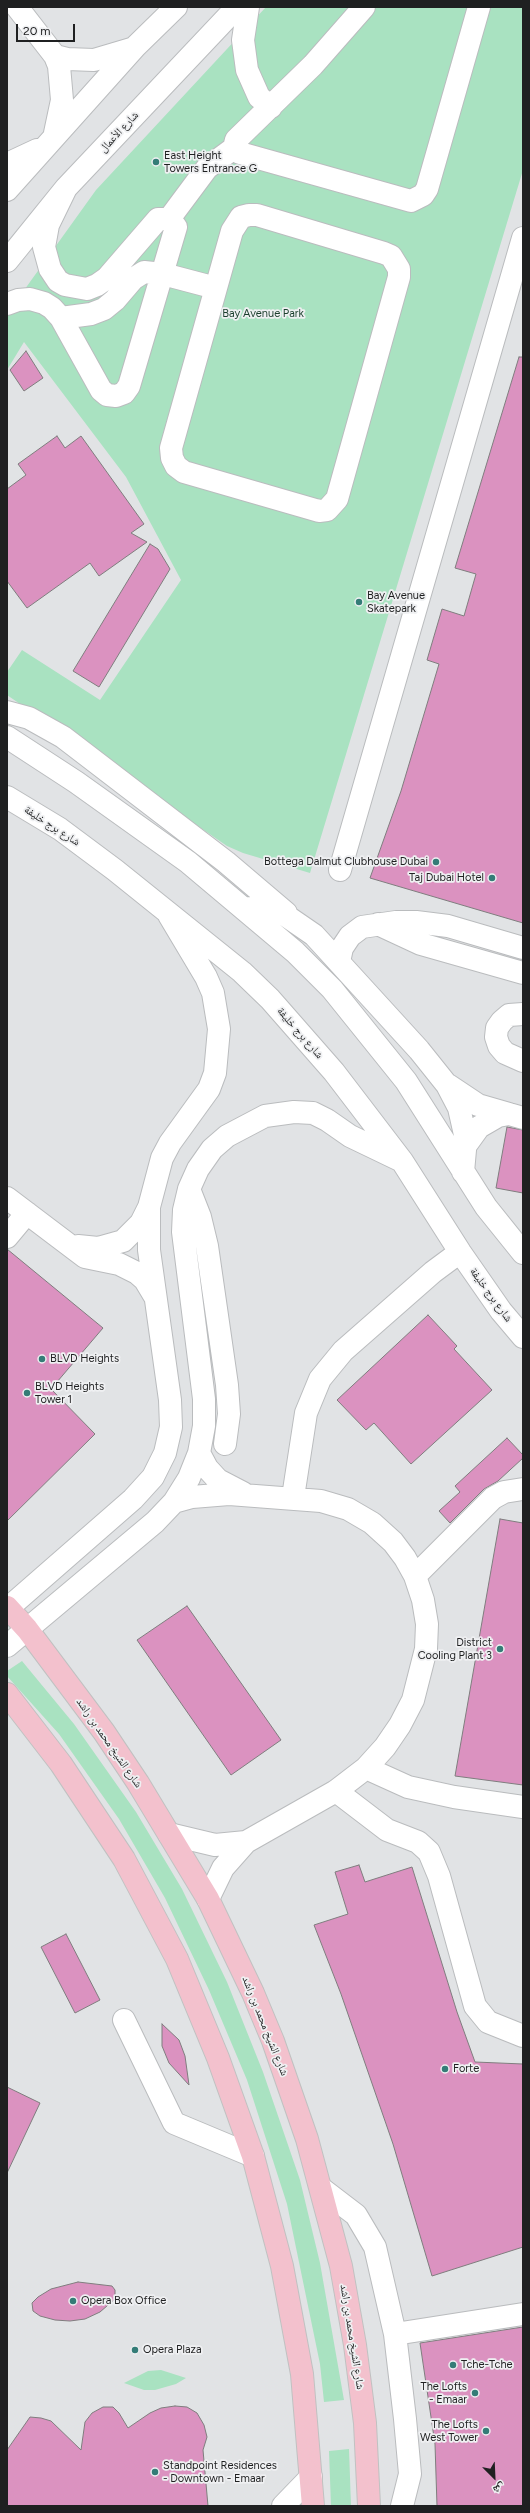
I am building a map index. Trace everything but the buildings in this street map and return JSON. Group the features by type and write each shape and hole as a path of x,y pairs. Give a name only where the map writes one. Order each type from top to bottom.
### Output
{"main road":[{"name":"شارع الشيخ محمد بن راشد","path":"7,1608 27,1630 104,1732 169,1834 208,1899 253,1993 273,2041 294,2096 322,2189 341,2266 355,2345 365,2423 369,2506"},
{"path":"7,1694 61,1764 95,1812 153,1910 198,2008 253,2156 271,2220 293,2320 303,2381 312,2506"}],"street":[{"path":"7,164 48,142 61,113 62,100 61,78 55,56 17,7"},
{"path":"55,56 68,59 94,60 115,55 142,40 156,7"},
{"path":"7,190 48,142 142,40 176,7"},
{"name":"شارع الأعمال","path":"7,261 66,188 237,7"},
{"path":"248,7 243,40 247,70 259,97 271,107"},
{"path":"169,219 199,177 215,161 234,148 236,140 271,107 364,7"},
{"path":"234,148 240,153 397,198 411,201 418,199 427,189 478,7"},
{"path":"7,304 18,300 30,299 44,303 61,318 100,390 107,395 116,396 124,393 129,386 175,233 174,222 169,219 158,219 107,278 97,285 87,289 76,289 58,281 50,269 44,247 48,225 66,188"},
{"path":"249,215 257,215 384,252 396,262 399,277 337,499 327,510 319,511 184,472 176,466 172,458 171,448 216,288 235,223 241,217 249,215"},
{"path":"340,870 523,238"},
{"path":"61,318 91,314 104,309 138,275 150,272 216,288"},
{"path":"7,712 30,718 63,737 226,862 301,925 339,962 394,1022 447,1085 460,1113 466,1145 463,1172"},
{"path":"7,737 134,822 244,908 295,952 332,989 366,1029 406,1082 486,1207 523,1253"},
{"name":"شارع برج خليفة","path":"7,797 60,829 115,870 169,915 242,972 270,999 334,1072 402,1161 460,1252 501,1311 523,1337"},
{"path":"244,908 267,909 282,913 301,925"},
{"path":"67,1243 98,1248 123,1241 141,1223 149,1207 162,1158 170,1143 209,1090 215,1073 219,1029 213,993 206,977 169,915"},
{"path":"339,962 342,948 350,936 362,928 376,924 416,922 432,923 523,948"},
{"path":"376,924 421,944 523,973"},
{"path":"523,1014 509,1015 497,1028 496,1037 499,1046 505,1053 523,1061"},
{"path":"447,1085 478,1105 516,1116"},
{"path":"7,1646 155,1522 174,1502 189,1478 199,1453 204,1426 204,1399 182,1232 184,1210 189,1189 198,1169 212,1149 234,1132 271,1113 294,1112 313,1114 350,1136 402,1161"},
{"path":"466,1145 479,1127 498,1116 516,1116"},
{"path":"189,1189 200,1217 207,1246 227,1385 228,1414 225,1444"},
{"path":"7,1198 85,1257 129,1268 145,1280 154,1295"},
{"path":"7,1608 133,1499 153,1477 166,1453 171,1427 170,1400 154,1295 149,1250 149,1207"},
{"path":"7,1236 27,1213"},
{"path":"293,1497 306,1413 320,1379 343,1351 433,1272 460,1252"},
{"path":"199,1453 207,1468 218,1480 232,1489 248,1495"},
{"path":"415,1576 493,1498 504,1492 523,1489"},
{"path":"174,1502 211,1495 248,1495 293,1497 321,1501 348,1509 372,1523 393,1542 415,1576 423,1600 427,1624 426,1649 413,1700 400,1725 385,1747 366,1768 336,1791 246,1842 223,1868 208,1899"},
{"path":"366,1768 408,1787 454,1797 523,1807"},
{"path":"336,1791 387,1830 418,1842 429,1852 439,1876 475,2006 488,2022 523,2036"},
{"path":"169,1834 216,1844 246,1842"},
{"path":"124,2020 174,2123 253,2156"},
{"path":"322,2189 356,2215 370,2236 375,2247 395,2334 410,2474 408,2490 402,2506"},
{"path":"395,2334 523,2314"},
{"path":"283,2506 311,2477"}],"green space":[{"name":"Bay Avenue Park","path":"266,7 523,7 523,170 310,873 243,853 227,846 7,695 7,672 22,650 100,700 181,580 126,477 24,342 7,370 7,314 96,190"},
{"path":"22,1661 74,1724 136,1812 182,1889 227,1982 263,2072 300,2180 320,2263 344,2400 324,2402 320,2364 287,2204 247,2080 209,1990 165,1898 119,1819 59,1734 7,1676 7,1671"},
{"path":"161,2370 186,2378 176,2384 155,2390 144,2390 124,2383 148,2371"},
{"path":"349,2449 351,2506 331,2506 329,2451"}],"place":[{"name":"East Height Towers Entrance G","path":"156,162"},
{"name":"Bay Avenue Skatepark","path":"359,602"},
{"name":"Bottega Dalmut Clubhouse Dubai","path":"436,862"},
{"name":"Taj Dubai Hotel","path":"492,878"},
{"name":"BLVD Heights","path":"42,1359"},
{"name":"BLVD Heights Tower 1","path":"27,1393"},
{"name":"District Cooling Plant 3","path":"500,1649"},
{"name":"Forte","path":"445,2069"},
{"name":"Opera Box Office","path":"73,2301"},
{"name":"Opera Plaza","path":"135,2350"},
{"name":"Tche-Tche","path":"453,2365"},
{"name":"The Lofts - Emaar","path":"475,2393"},
{"name":"The Lofts West Tower","path":"486,2431"},
{"name":"Standpoint Residences - Downtown - Emaar","path":"155,2472"}]}
